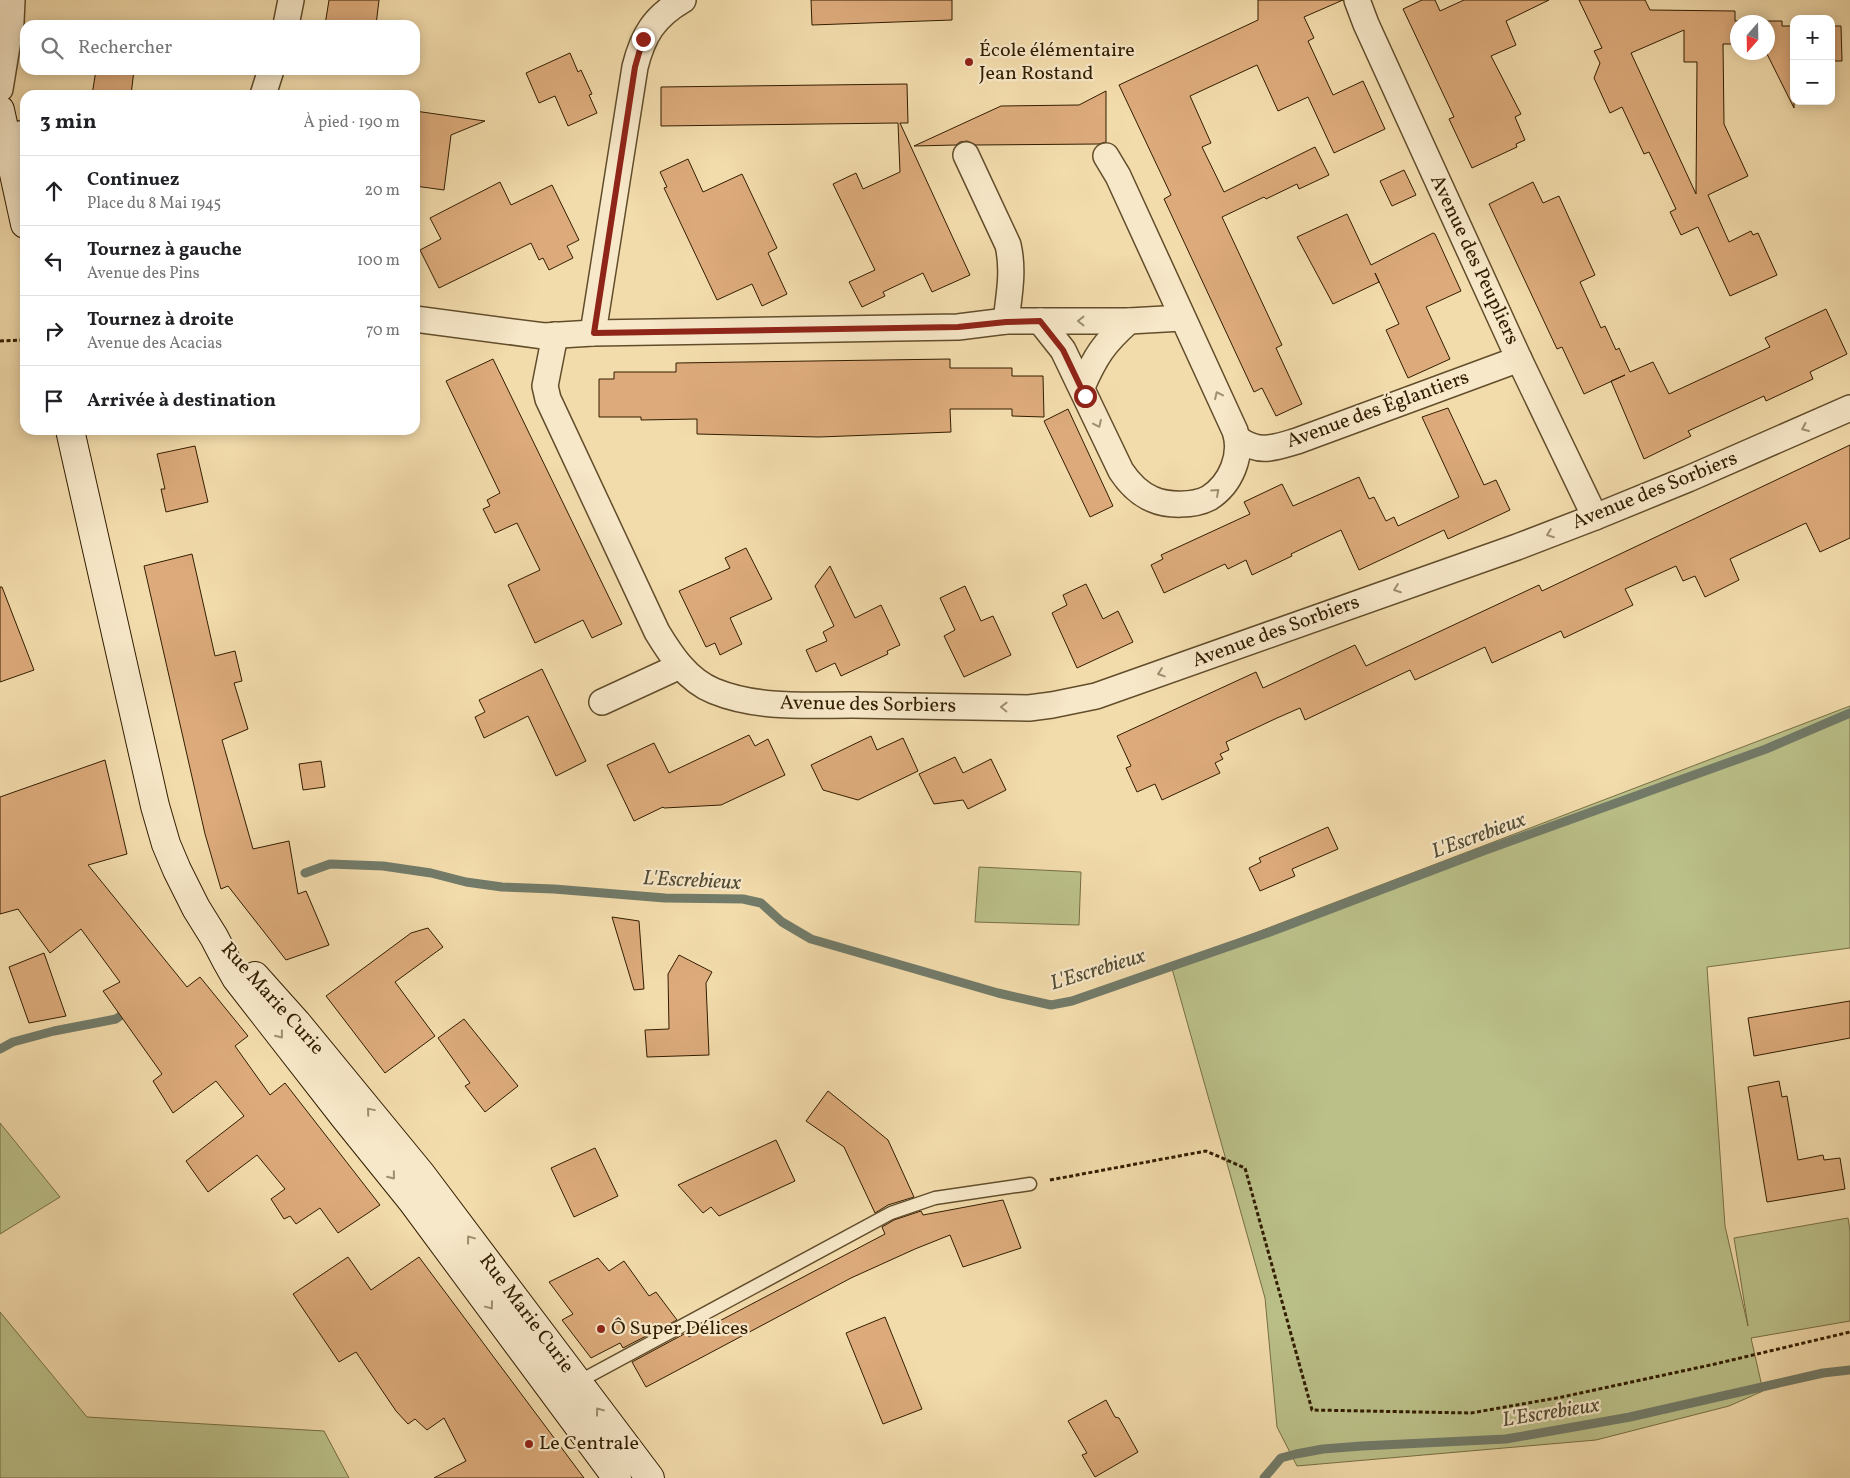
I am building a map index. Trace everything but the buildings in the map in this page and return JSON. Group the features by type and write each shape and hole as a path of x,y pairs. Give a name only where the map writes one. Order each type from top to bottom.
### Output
{"street":[{"path":"0,89 11,22 12,0"},
{"path":"287,20 291,0"},
{"path":"594,333 639,50 643,39 652,26 663,14 683,0"},
{"name":"Avenue des Peupliers","path":"1357,0 1366,24 1519,359 1595,517"},
{"path":"265,90 269,75"},
{"path":"0,110 15,135 20,180"},
{"path":"966,155 1008,245 1012,274 1006,322"},
{"path":"1040,321 1063,350 1121,471 1139,492 1153,500 1179,504 1208,498 1220,488 1238,456 1238,439 1118,176 1106,156"},
{"path":"420,320 531,335 556,335 958,327 1006,322 1129,321 1182,318"},
{"path":"1082,387 1098,353 1107,341 1129,321"},
{"name":"Avenue des Sorbiers","path":"556,335 545,386 548,399 657,632 669,652 680,666 696,680 712,690 756,702 785,704 1029,708 1052,706 1105,693 1517,547 1688,479 1850,408"},
{"name":"Avenue des Églantiers","path":"1238,439 1249,447 1262,449 1297,442 1519,359"},
{"path":"71,435 160,827 186,890 214,936"},
{"path":"602,702 680,666"},
{"name":"Rue Marie Curie","path":"214,936 241,961 280,1003 400,1147 650,1478"},
{"name":"Rue Marie Curie","path":"214,936 226,962 244,988 412,1201 617,1478"}],"lane":[{"path":"578,1382 891,1213 935,1198 1030,1184"}],"path":[{"path":"0,341 20,340"},
{"path":"1030,1184 1206,1151 1245,1168 1312,1410 1471,1413 1562,1397 1850,1332"}],"green space":[{"path":"1850,706 1850,948 1707,967 1725,1226 1748,1326 1734,1238 1848,1218 1850,1231 1850,1321 1751,1338 1763,1391 1729,1406 1596,1440 1297,1466 1277,1427 1265,1298 1171,965"},
{"path":"979,867 1081,872 1079,925 975,922"},
{"path":"0,1123 60,1197 0,1234"},
{"path":"0,1312 87,1417 324,1431 349,1478 0,1478"}],"waterway":[{"name":"L'Escrebieux","path":"305,873 330,864 383,866 502,887 554,889 665,898 743,899 761,903 782,922 811,939 998,993 1051,1005 1072,1001 1270,932 1483,851 1766,749 1850,713"},
{"name":"L'Escrebieux","path":"0,1049 13,1042 54,1031 116,1019 128,1010"},
{"name":"L'Escrebieux","path":"1264,1478 1281,1458 1323,1449 1506,1439 1630,1417 1823,1373 1850,1370"}],"place":[{"name":"École élémentaire Jean Rostand","path":"969,62"},
{"name":"Ô Super Délices","path":"601,1329"},
{"name":"Le Centrale","path":"529,1444"}],"route":[{"path":"643,39 635,67 594,333 958,327 1040,321 1063,350 1085,396"}]}
